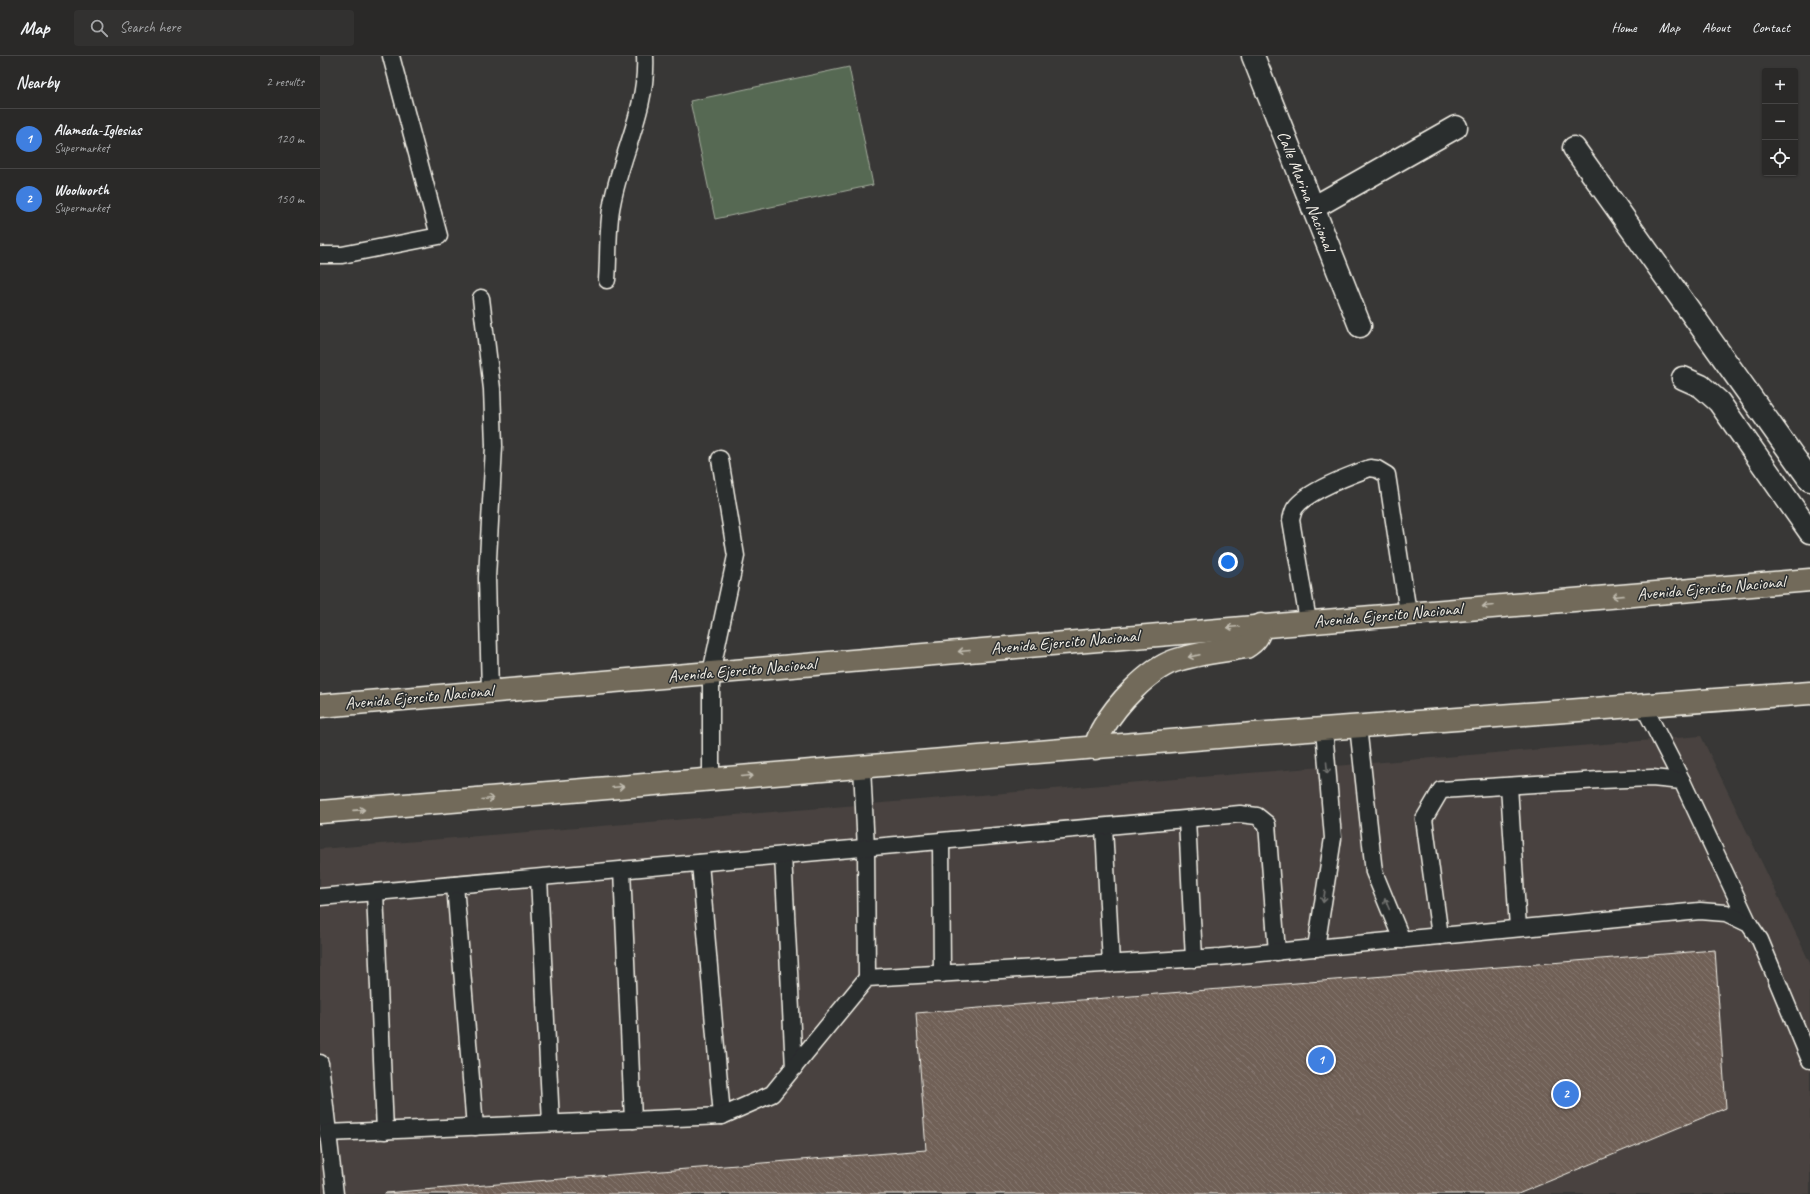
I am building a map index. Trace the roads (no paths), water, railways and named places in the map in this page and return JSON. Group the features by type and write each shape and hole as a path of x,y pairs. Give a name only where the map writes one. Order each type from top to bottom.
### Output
{"main road":[{"name":"Avenida Ejercito Nacional","path":"320,706 1308,621 1810,580"},
{"path":"1095,748 1102,729 1112,715 1124,699 1146,678 1172,662 1246,647 1256,641 1261,625"},
{"path":"320,812 1358,726 1810,693"}],"street":[{"name":"Calle Marina Nacional","path":"1253,56 1360,326"},
{"path":"1313,208 1456,127"},
{"path":"1574,148 1810,480"},
{"path":"1684,378 1701,386 1719,402 1810,532"}],"lane":[{"path":"320,255 342,255 439,236 391,56"},
{"path":"607,280 612,204 623,161 637,121 646,73 645,56"},
{"path":"482,298 492,389 494,446 487,578 490,692"},
{"path":"711,779 711,673 736,556 720,459"},
{"path":"1308,621 1291,520 1294,508 1305,498 1329,485 1370,468 1377,469 1387,475 1408,613"},
{"path":"1643,705 1682,781 1749,924 1760,940 1810,1060"},
{"path":"1358,726 1374,872 1402,940"},
{"path":"1316,948 1333,838 1324,729"},
{"path":"327,1133 722,1116 772,1094 867,978 866,849 862,767"},
{"path":"1440,936 1424,819 1441,790 1637,779 1682,781"},
{"path":"1509,786 1518,928"},
{"path":"320,897 782,855 866,849 1240,814 1257,816 1267,824 1277,952"},
{"path":"1186,819 1194,959"},
{"path":"1104,826 1111,964"},
{"path":"941,842 942,974"},
{"path":"782,855 794,1068"},
{"path":"700,863 722,1116"},
{"path":"622,870 633,1120"},
{"path":"539,878 551,1123"},
{"path":"455,885 475,1127"},
{"path":"375,892 385,1131"},
{"path":"867,978 1194,959 1700,911 1726,913 1749,924"},
{"path":"320,1062 335,1194"}],"place":[{"name":"Alameda-Iglesias","path":"1321,1060"},
{"name":"Woolworth","path":"1566,1094"}]}
